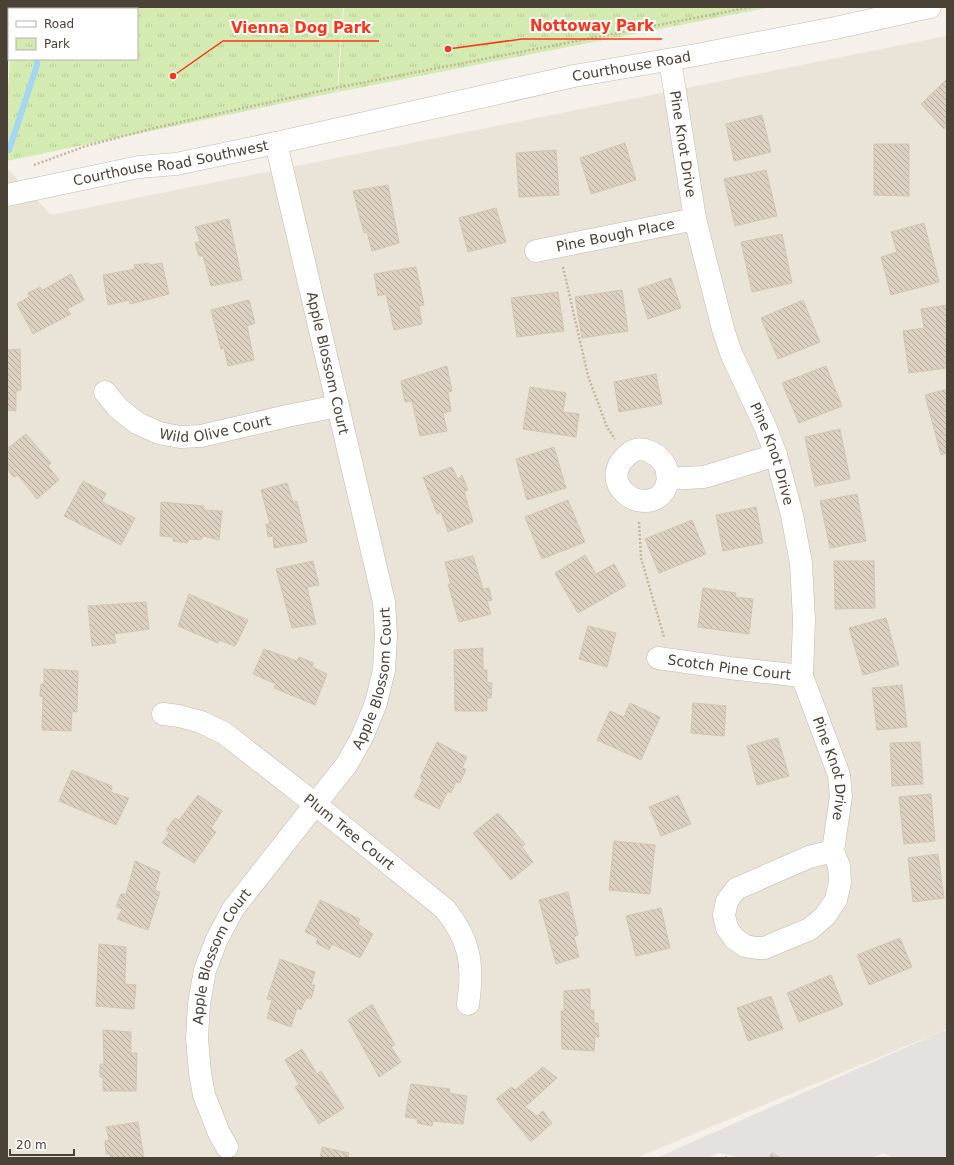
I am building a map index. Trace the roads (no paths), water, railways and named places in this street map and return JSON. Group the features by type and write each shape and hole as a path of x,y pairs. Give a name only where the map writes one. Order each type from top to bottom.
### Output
{"street":[{"name":"Courthouse Road","path":"334,130 574,76 670,60 835,28 930,7"},
{"name":"Pine Knot Drive","path":"670,60 696,220 723,329 731,353 765,426 776,455 792,515 801,563 804,620 802,676 839,774 841,796 833,851"},
{"name":"Courthouse Road Southwest","path":"7,195 139,168 176,164 334,130"},
{"name":"Apple Blossom Court","path":"227,1148 219,1133 204,1095 200,1073 197,1038 199,1004 205,970 217,939 234,909 347,764 362,737 376,703 384,670 386,635 384,602 276,143"},
{"name":"Pine Bough Place","path":"536,251 696,220"},
{"name":"Wild Olive Court","path":"105,392 118,408 137,423 159,433 180,437 202,436 287,416 338,406"},
{"path":"646,450 658,457 666,468 668,479 664,490 656,499 642,501 628,496 616,483 616,471 621,460 632,451 646,450"},
{"path":"668,479 704,477 776,455"},
{"name":"Scotch Pine Court","path":"664,659 802,676"},
{"name":"Plum Tree Court","path":"163,714 179,716 201,722 224,733 445,909 454,921 464,940 470,960 472,982 468,1004"},
{"path":"833,851 839,866 840,882 836,900 825,916 810,929 764,948 745,946 734,938 727,928 724,915 727,901 736,889 809,856 833,851"}],"waterway":[{"path":"9,150 37,65 37,60"}],"place":[{"name":"Nottoway Park","path":"448,49"},
{"name":"Vienna Dog Park","path":"173,76"}]}
